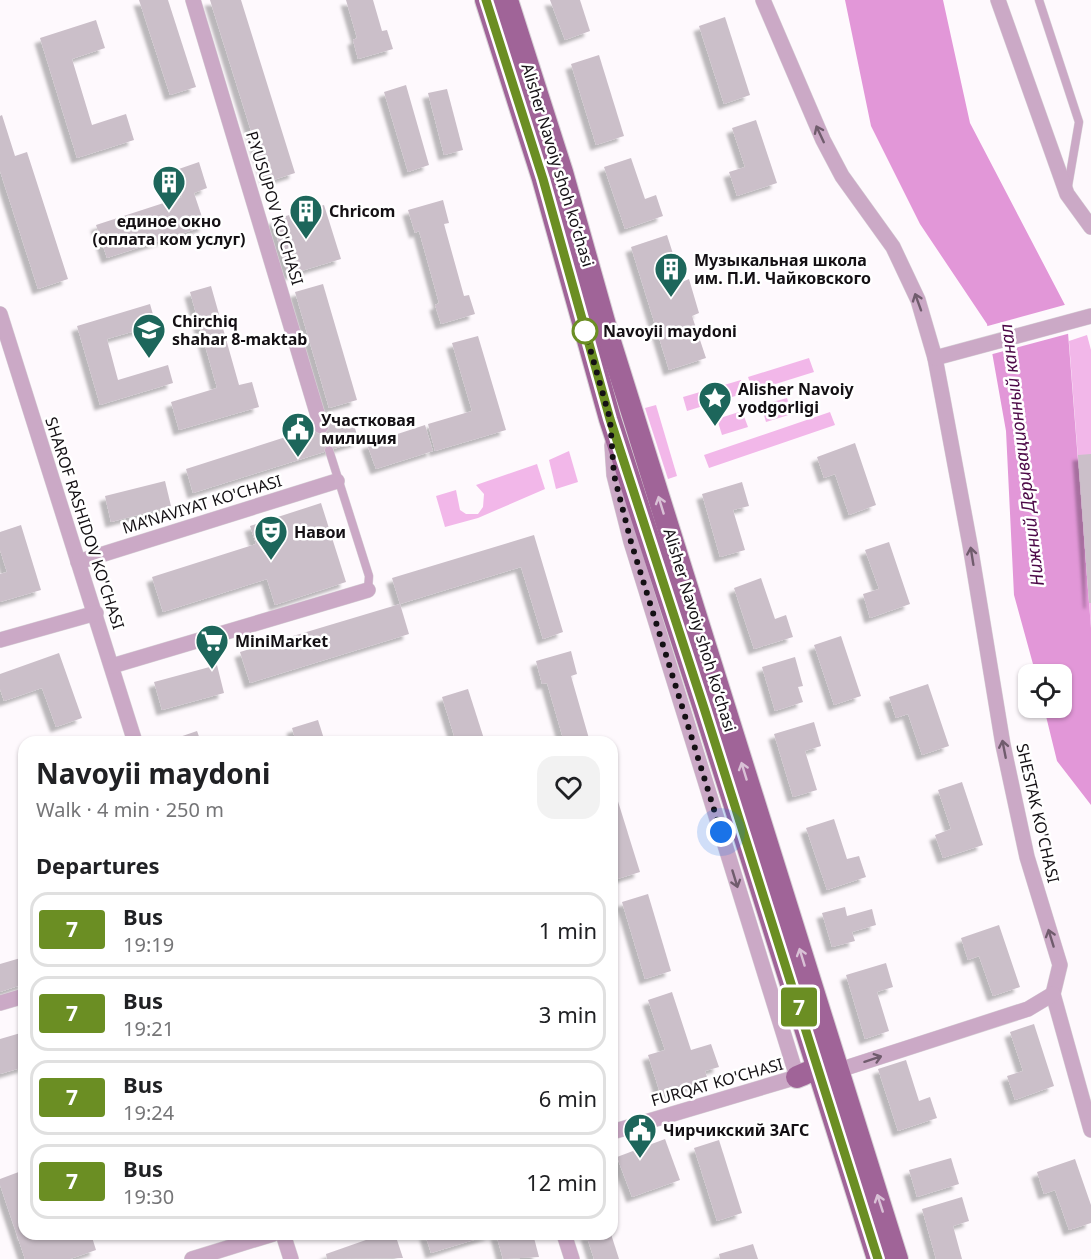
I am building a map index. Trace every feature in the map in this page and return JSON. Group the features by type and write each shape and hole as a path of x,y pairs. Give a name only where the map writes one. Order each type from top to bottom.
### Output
{"main road":[{"name":"Alisher Navoiy shoh koʻchasi","path":"486,0 543,179 610,419 826,1072 897,1259"},
{"name":"Alisher Navoiy shoh koʻchasi","path":"507,0 562,172 607,332 826,1072 878,1259"},
{"path":"797,1077 826,1072"}],"street":[{"name":"P.YUSUPOV KO'CHASI","path":"193,0 321,426"},
{"name":"SHESTAK KO'CHASI","path":"763,0 823,140 842,176 893,247 918,300 935,358 970,545 1003,745 1027,857 1060,965 1053,994 1091,1130"},
{"path":"998,0 1067,194 1091,227"},
{"name":"SHAROF RASHIDOV KO'CHASI","path":"0,314 133,736"},
{"path":"935,358 1091,316"},
{"name":"Alisher Navoiy shoh koʻchasi","path":"610,419 614,475 631,542 797,1077"},
{"name":"MA’NAVIYAT KO'CHASI","path":"78,562 337,481"},
{"path":"112,666 368,590"},
{"path":"0,640 96,613"},
{"path":"826,1072 1028,1009 1053,994"},
{"path":"0,1003 18,998"},
{"name":"FURQAT KO'CHASI","path":"618,1130 797,1077"},
{"path":"192,1259 254,1240"},
{"path":"285,1240 291,1259"},
{"path":"566,1240 572,1259"}],"lane":[{"path":"1039,0 1079,122 1067,194"},
{"path":"328,450 369,576 368,590"}],"shaded area":[{"path":"1087,335 1091,350 1091,628 1069,341"},
{"path":"809,358 814,372 753,391 748,377"},
{"path":"741,380 745,393 687,411 683,397"},
{"path":"787,398 792,414 766,422 761,405"},
{"path":"656,405 677,476 668,479 645,408"},
{"path":"742,411 748,427 722,435 717,419"},
{"path":"830,412 835,425 709,468 704,455"},
{"path":"569,451 578,482 556,489 549,460"},
{"path":"537,464 545,489 478,518 445,527 436,496 456,490 460,510 466,514 478,514 483,507 484,494 476,485"}],"water":[{"name":"Нижний Деривационный канал","path":"845,0 943,0 970,123 1066,307 1091,628 1091,805 1057,761 1046,718 1072,718 1072,664 1033,664 1014,595 1006,431 987,324 920,224 871,126"}],"pier":[{"path":"1068,304 1071,333 989,355 984,327"}],"building":[{"path":"139,0 168,0 196,87 170,95"},
{"path":"210,0 241,0 295,173 267,182"},
{"path":"346,0 373,0 382,31 387,30 393,49 358,59 353,40 357,38"},
{"path":"550,0 580,0 590,31 565,40"},
{"path":"725,17 750,95 724,104 699,26"},
{"path":"96,20 105,48 72,59 92,125 126,114 134,140 77,158 40,38"},
{"path":"599,55 624,136 596,145 571,64"},
{"path":"406,85 429,165 408,172 384,92"},
{"path":"447,89 463,150 444,155 428,93"},
{"path":"2,115 15,156 27,152 68,279 38,289 0,171 0,116"},
{"path":"756,120 777,183 737,196 729,172 745,167 732,128"},
{"path":"631,158 645,199 656,195 663,216 625,229 604,167"},
{"name":"единое окно (оплата ком услуг)","path":"199,162 207,188 194,193 205,226 107,258 96,225 182,197 173,171"},
{"path":"443,200 449,223 444,224 464,296 469,295 475,314 441,324 435,305 439,303 419,231 415,233 408,210"},
{"name":"Chricom","path":"324,205 341,259 288,275 272,220"},
{"name":"Музыкальная школа им. П.И. Чайковского","path":"667,235 682,282 689,279 699,313 692,316 706,358 669,370 631,247"},
{"path":"323,284 357,400 329,408 295,292"},
{"path":"211,286 239,385 252,382 259,407 179,430 171,402 217,388 190,292"},
{"path":"150,304 156,325 107,339 118,380 168,365 173,383 100,405 77,326"},
{"path":"478,336 506,430 435,451 428,424 472,411 452,343"},
{"path":"351,416 359,441 193,493 186,469"},
{"path":"425,425 433,451 376,469 367,444"},
{"path":"855,443 876,505 849,515 835,474 824,478 817,457"},
{"path":"1091,454 1091,603 1089,603 1078,455"},
{"path":"165,481 171,506 111,522 105,496"},
{"path":"742,482 749,506 733,510 745,550 720,557 702,494"},
{"name":"Навои","path":"321,503 346,582 275,605 267,579 163,612 152,577 256,544 250,526"},
{"path":"21,525 41,590 0,602 0,574 7,572 0,550 0,532"},
{"path":"534,535 563,632 543,639 521,567 400,604 392,578"},
{"path":"889,542 910,604 870,618 863,594 879,589 865,550"},
{"path":"761,578 775,619 786,615 793,637 754,649 734,588"},
{"path":"400,604 409,634 250,683 240,652"},
{"path":"841,636 861,696 834,705 814,645"},
{"path":"571,651 577,674 571,676 588,736 562,736 547,683 542,684 536,661"},
{"path":"59,653 82,718 56,727 42,688 4,701 0,689 0,674"},
{"path":"795,657 803,686 798,687 803,702 775,711 762,667"},
{"path":"217,665 224,693 162,710 154,682"},
{"path":"928,684 949,746 922,755 908,714 896,718 889,697"},
{"path":"468,689 483,736 454,736 442,697"},
{"path":"318,720 323,736 294,736 292,728"},
{"path":"814,722 821,746 805,751 817,790 793,797 774,734"},
{"path":"197,731 199,736 182,736"},
{"path":"962,782 983,845 943,858 935,835 951,829 938,790"},
{"path":"618,801 640,872 618,879"},
{"path":"834,819 847,859 859,856 866,877 827,890 806,828"},
{"path":"648,894 671,971 645,979 622,902"},
{"path":"845,907 847,916 872,909 876,925 852,932 855,941 832,947 822,913"},
{"path":"999,925 1020,987 993,996 979,956 968,960 961,938"},
{"path":"18,959 18,986 0,992 0,964"},
{"path":"886,963 893,987 877,992 889,1031 865,1039 846,975"},
{"path":"672,992 691,1050 711,1044 719,1067 705,1071 708,1080 661,1096 648,1055 665,1050 648,1000"},
{"path":"1034,1024 1054,1086 1015,1100 1007,1076 1023,1071 1010,1032"},
{"path":"18,1034 18,1069 0,1074 0,1039"},
{"path":"906,1060 919,1101 930,1097 937,1118 898,1131 878,1069"},
{"path":"665,1139 680,1180 632,1197 618,1157"},
{"path":"719,1140 742,1213 717,1221 694,1148"},
{"path":"951,1158 959,1184 917,1197 909,1170"},
{"path":"1075,1159 1091,1205 1091,1223 1069,1230 1055,1190 1044,1194 1037,1172"},
{"path":"18,1172 18,1238 0,1185 0,1179"},
{"path":"962,1197 969,1221 953,1226 962,1259 936,1259 922,1209"},
{"path":"19,1240 93,1240 96,1250 70,1259 25,1259"},
{"path":"366,1240 397,1240 403,1258 327,1259 326,1254"},
{"path":"427,1240 474,1240 431,1253"},
{"path":"498,1240 535,1240 539,1257 503,1259"},
{"path":"588,1240 613,1240 619,1259 594,1259"},
{"path":"753,1244 758,1259 720,1259 719,1254"}],"bus line":[{"name":"7","path":"486,0 543,179 610,419 878,1259"}],"place":[{"name":"единое окно (оплата ком услуг)","path":"169,211"},
{"name":"Chricom","path":"306,240"},
{"name":"Музыкальная школа им. П.И. Чайковского","path":"671,298"},
{"name":"Navoyii maydoni","path":"585,331"},
{"name":"Chirchiq shahar 8-maktab","path":"149,359"},
{"name":"Alisher Navoiy yodgorligi","path":"715,427"},
{"name":"Участковая милиция","path":"298,458"},
{"name":"Навои","path":"271,561"},
{"name":"MiniMarket","path":"212,670"},
{"name":"Чирчикский ЗАГС","path":"640,1159"}],"route":[{"path":"585,331 585,329 610,419 614,475 631,542 721,832"}]}
